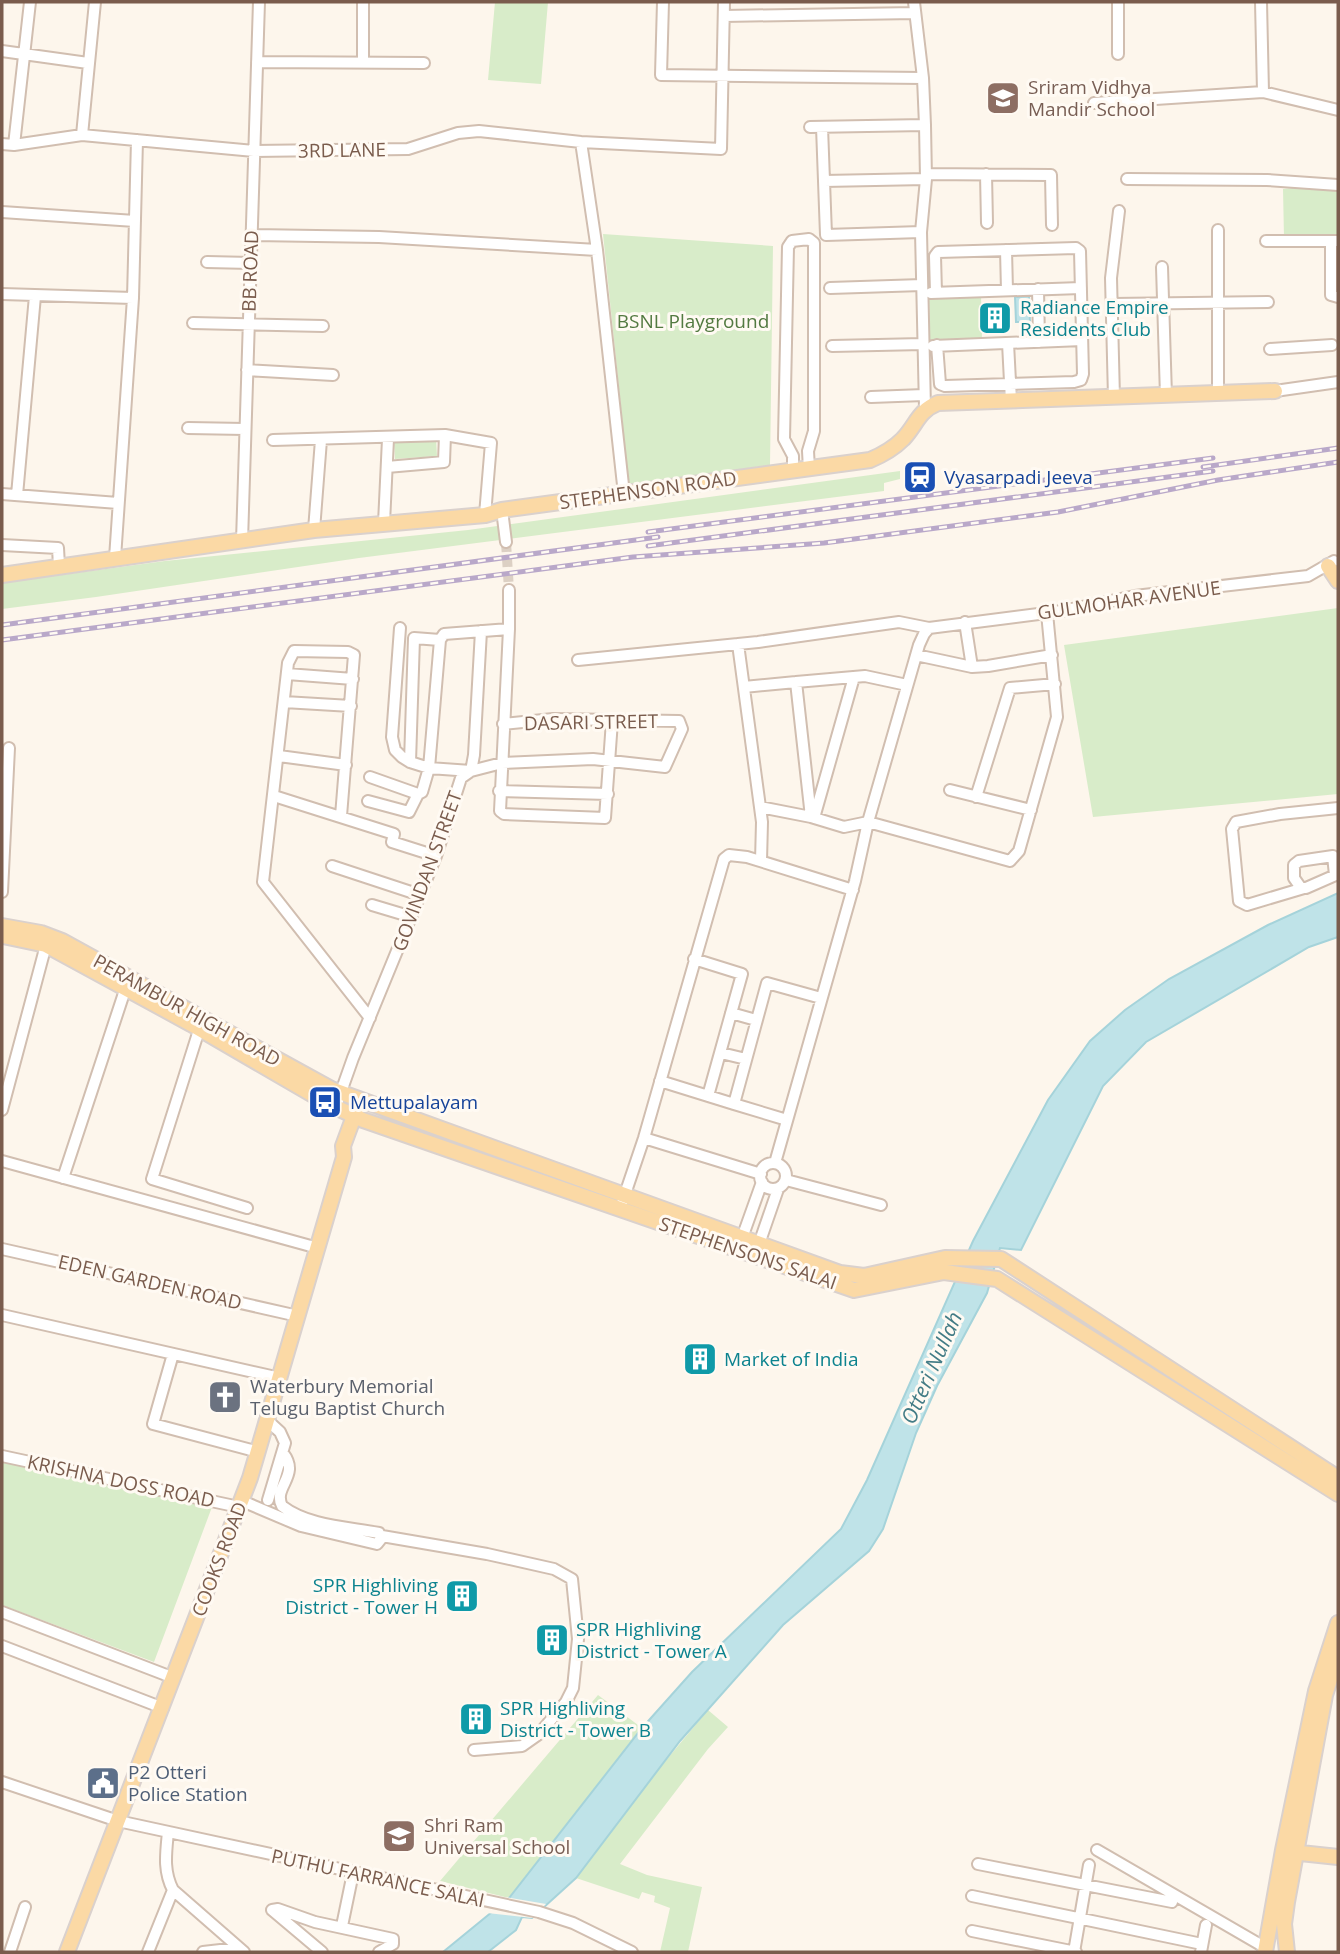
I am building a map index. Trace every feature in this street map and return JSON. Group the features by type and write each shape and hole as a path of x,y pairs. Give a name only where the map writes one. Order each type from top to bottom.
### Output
{"main road":[{"path":"924,402 1275,391"},
{"name":"STEPHENSON ROAD","path":"2,575 314,530 485,514 793,465 870,460 887,453 903,439 924,402"},
{"path":"1333,565 1338,581"},
{"name":"PERAMBUR HIGH ROAD","path":"2,926 41,933 62,941 127,983"},
{"name":"PERAMBUR HIGH ROAD","path":"2,935 46,945 127,983 339,1100 358,1118"},
{"name":"PERAMBUR HIGH ROAD","path":"188,1016 198,1030 339,1100 365,1102"},
{"name":"COOKS ROAD","path":"67,1952 163,1708 259,1452 344,1157 343,1146 365,1102"},
{"name":"STEPHENSONS SALAI","path":"365,1102 854,1290 945,1265 997,1279 1338,1494"},
{"name":"STEPHENSONS SALAI","path":"358,1118 742,1238 840,1273 864,1276 1001,1259 1338,1478"},
{"path":"1287,1952 1284,1924 1290,1852 1316,1691 1338,1623"},
{"path":"1265,1950 1325,1695 1338,1655"},
{"path":"1290,1852 1338,1857"}],"street":[{"path":"14,145 30,2"},
{"path":"82,135 94,2"},
{"name":"BB ROAD","path":"242,541 259,2"},
{"path":"363,2 363,62"},
{"path":"663,2 661,75 923,78"},
{"path":"722,75 724,2"},
{"path":"1118,2 1118,54"},
{"path":"1261,2 1263,92"},
{"path":"724,16 915,8 925,125 926,176 921,232 924,402 871,397"},
{"path":"2,51 89,63"},
{"path":"257,62 424,63"},
{"name":"3RD LANE","path":"2,144 14,145 82,135 254,151 408,149 458,133 479,131 581,142 721,149 722,75"},
{"path":"1094,103 1263,92 1338,110"},
{"path":"810,127 925,125"},
{"path":"822,127 826,235 921,232"},
{"path":"115,558 132,298 137,139"},
{"path":"581,142 597,250 624,494"},
{"path":"824,181 986,174 1065,176"},
{"path":"986,174 987,223"},
{"path":"1051,175 1052,225"},
{"path":"1128,179 1267,180 1338,185"},
{"path":"1114,398 1111,278 1119,211"},
{"path":"2,212 135,221"},
{"path":"1218,230 1218,394"},
{"path":"252,235 379,237 597,250"},
{"path":"793,465 784,436 788,247 792,241 809,239 814,243 814,431 809,464"},
{"path":"1266,241 1335,241 1331,295 1338,297"},
{"path":"936,293 936,253 1079,249 1081,380 940,384 937,345"},
{"path":"1006,250 1007,290"},
{"path":"207,262 251,262"},
{"path":"1162,267 1166,396"},
{"path":"830,288 922,289 936,293 1081,288"},
{"path":"1038,289 1039,342"},
{"path":"2,295 132,298"},
{"path":"17,495 35,296"},
{"path":"1113,304 1268,302"},
{"path":"193,323 323,326"},
{"path":"832,346 1082,340"},
{"path":"1008,343 1011,401"},
{"path":"1270,349 1332,345"},
{"path":"247,370 333,375"},
{"path":"1275,391 1338,382"},
{"path":"188,428 245,429"},
{"path":"387,467 444,462 445,435"},
{"path":"273,440 388,439 445,435 491,443 485,514"},
{"path":"384,523 388,439"},
{"path":"314,530 321,440"},
{"path":"788,447 810,447"},
{"path":"2,494 118,503"},
{"path":"502,510 506,542"},
{"path":"2,545 58,548 60,566"},
{"name":"GULMOHAR AVENUE","path":"578,660 738,644 899,622 929,628 1047,613 1135,596 1301,577 1333,565"},
{"path":"509,590 498,808 504,814 605,818 612,721"},
{"path":"760,807 844,827 868,822 1010,861 1019,851 1056,727 1055,684 1047,613"},
{"path":"965,622 972,667"},
{"path":"400,628 392,737 395,750 410,762 429,768 471,771 502,764 611,759"},
{"path":"775,1163 853,890 868,822 907,685 922,637 929,628"},
{"path":"368,801 410,812 418,794 422,792 429,768 440,640 444,634 509,629"},
{"name":"GOVINDAN STREET","path":"339,1100 436,856 461,778 471,771 481,631"},
{"path":"410,762 414,638 440,640"},
{"path":"738,644 760,807 761,861"},
{"path":"341,816 354,656 348,652 293,651 288,663 264,882 370,1018"},
{"path":"916,655 972,667 1052,655"},
{"path":"287,674 353,679"},
{"path":"744,687 865,676 907,685"},
{"path":"813,818 854,677"},
{"path":"796,682 813,818"},
{"path":"976,797 1010,688 1055,684"},
{"path":"284,702 351,706"},
{"name":"DASARI STREET","path":"503,724 553,719 679,721 682,729 664,767 611,759"},
{"path":"2,892 9,748"},
{"path":"279,756 346,765"},
{"path":"370,777 418,794"},
{"path":"950,790 1031,810"},
{"path":"499,791 608,794"},
{"path":"274,796 394,834 392,842 436,856"},
{"path":"1304,888 1298,886 1294,878 1294,865 1299,861 1333,856 1336,875 1304,888 1247,905 1239,901 1232,829 1237,822 1338,808"},
{"path":"622,1202 644,1138 724,859 733,855 761,861 853,890"},
{"path":"332,866 420,895"},
{"path":"372,905 411,917"},
{"path":"2,1110 46,945"},
{"path":"694,959 742,974 708,1096"},
{"path":"63,1178 127,983"},
{"path":"734,1104 767,983 821,998"},
{"path":"731,1013 757,1020"},
{"path":"198,1030 152,1179 247,1208"},
{"path":"720,1053 746,1059"},
{"path":"660,1081 787,1120"},
{"path":"644,1138 761,1178 772,1189 782,1184 881,1205"},
{"path":"2,1161 318,1248"},
{"path":"742,1238 766,1166 775,1163"},
{"path":"759,1244 782,1184 784,1169 775,1163"},
{"name":"EDEN GARDEN ROAD","path":"2,1249 298,1316"},
{"path":"2,1315 279,1378"},
{"path":"173,1354 153,1424 259,1452"},
{"path":"268,1421 285,1440 268,1500"},
{"path":"283,1453 288,1460 290,1471 279,1498 282,1506 298,1516 379,1533 382,1536 487,1554 554,1569 572,1579 578,1639 573,1688 566,1702 539,1734 522,1746 474,1750"},
{"name":"KRISHNA DOSS ROAD","path":"2,1456 240,1504 302,1526 377,1544 382,1536"},
{"path":"2,1612 174,1678"},
{"path":"2,1646 163,1708"},
{"name":"PUTHU FARRANCE SALAI","path":"2,1782 118,1821 539,1912 573,1923 613,1947 632,1952"},
{"path":"168,1832 165,1863 167,1879 173,1890 241,1950"},
{"path":"1097,1850 1265,1950"},
{"path":"978,1864 1172,1902"},
{"path":"972,1931 1074,1952 1089,1865"},
{"path":"342,1926 353,1873"},
{"path":"148,1952 173,1890"},
{"path":"972,1896 1202,1948 1206,1925"},
{"path":"10,1952 25,1907"},
{"path":"322,1952 272,1910 278,1909 315,1922 393,1939 393,1944 379,1952"},
{"path":"203,1952 241,1950"}],"green space":[{"path":"495,2 548,2 541,84 488,80"},
{"path":"1301,187 1338,190 1338,239 1284,238 1283,189"},
{"name":"BSNL Playground","path":"603,234 773,246 770,465 629,485"},
{"path":"981,295 982,339 930,341 929,297"},
{"path":"436,438 437,456 395,459 394,440"},
{"path":"900,471 900,479 884,483 884,491 359,558 2,609 2,583 165,561 468,530"},
{"path":"1338,608 1338,794 1093,817 1064,645"},
{"path":"2,1461 212,1507 154,1662 2,1605"},
{"path":"598,1695 642,1728 509,1898 440,1881"},
{"path":"708,1710 728,1727 620,1864 647,1875 702,1887 688,1952 660,1952 670,1908 654,1902 655,1896 642,1892 639,1899 576,1878 652,1777"}],"water":[{"path":"1029,296 1030,322 1016,322 1015,297"},
{"name":"Otteri Nullah","path":"1338,893 1338,937 1309,947 1146,1042 1103,1086 1021,1250 1000,1248 987,1293 937,1386 916,1433 883,1529 869,1551 783,1625 680,1741 576,1878 532,1918 522,1917 516,1930 488,1952 443,1952 509,1898 642,1728 692,1672 841,1529 867,1480 973,1241 1048,1100 1090,1041 1125,1010 1169,979 1268,925"}],"pier":[{"path":"505,1897 546,1904 532,1918 487,1913"}],"tunnel":[{"path":"506,542 509,590"}],"railway":[{"path":"1203,467 1338,448"},
{"path":"648,532 1213,458"},
{"path":"2,640 633,557 824,543 1058,512 1218,480 1338,462"},
{"path":"648,546 1213,471"},
{"path":"2,625 658,537"}],"place":[{"name":"Sriram Vidhya Mandir School","path":"1003,98"},
{"name":"Radiance Empire Residents Club","path":"995,318"},
{"name":"Vyasarpadi Jeeva","path":"920,477"},
{"name":"Mettupalayam","path":"325,1102"},
{"name":"Market of India","path":"700,1359"},
{"name":"Waterbury Memorial Telugu Baptist Church","path":"225,1397"},
{"name":"SPR Highliving District - Tower H","path":"462,1596"},
{"name":"SPR Highliving District - Tower A","path":"552,1640"},
{"name":"SPR Highliving District - Tower B","path":"476,1719"},
{"name":"P2 Otteri Police Station","path":"103,1783"},
{"name":"Shri Ram Universal School","path":"399,1836"}]}
